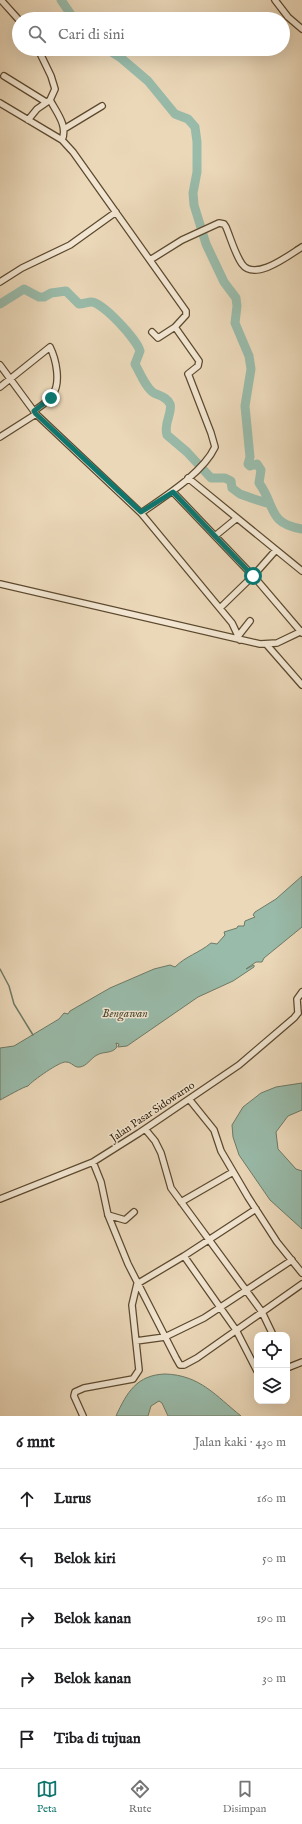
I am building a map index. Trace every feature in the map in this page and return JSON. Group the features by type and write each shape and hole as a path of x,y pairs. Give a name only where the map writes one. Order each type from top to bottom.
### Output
{"street":[{"path":"1,0 12,12"},
{"path":"283,0 276,3 285,12"},
{"path":"290,17 302,29"},
{"path":"28,120 37,108 48,101 54,89 51,76 41,56"},
{"path":"4,76 48,101 62,122 64,129 62,140"},
{"path":"0,103 62,140 73,152 186,311 186,315 175,327 158,338 152,332"},
{"path":"64,129 102,106"},
{"path":"0,282 22,268 70,244 116,212"},
{"path":"150,260 182,240 219,223 224,224 242,264 251,270 256,271 265,269 302,247"},
{"path":"141,512 173,492 212,453 215,445 189,376 190,372 198,366 200,361 175,327"},
{"path":"0,387 50,347 56,371 56,390 51,398 35,412 0,437"},
{"path":"0,365 35,412 141,512 232,622 239,637"},
{"path":"188,478 302,571"},
{"path":"0,584 239,637 267,645 277,643 302,632 253,576 173,492"},
{"path":"215,536 237,518"},
{"path":"220,608 253,576 276,550"},
{"path":"239,637 250,621"},
{"path":"267,645 302,685"},
{"path":"300,1014 297,999 302,992"},
{"name":"Jalan Pasar Sidowarno","path":"0,1199 93,1162 145,1129 239,1065 300,1014"},
{"path":"189,1099 214,1130 221,1151 233,1172 256,1209 302,1273"},
{"path":"145,1129 155,1141 161,1153 171,1188 262,1312 272,1332"},
{"path":"93,1162 101,1182 108,1216 137,1284 180,1365 184,1365 302,1284"},
{"path":"182,1202 233,1172"},
{"path":"83,1416 74,1396 74,1392 84,1388 133,1379 139,1370 132,1305 137,1284 210,1240 256,1209"},
{"path":"108,1216 125,1220 134,1212"},
{"path":"184,1256 222,1308 236,1330 255,1368"},
{"path":"136,1341 165,1337 222,1308 246,1290 292,1260"},
{"path":"290,1366 302,1362"}],"water":[{"name":"Bengawan","path":"302,876 302,927 264,958 262,962 256,962 246,969 254,965 254,967 233,981 198,997 127,1046 118,1047 119,1044 116,1043 117,1047 115,1049 110,1052 97,1055 85,1065 80,1067 76,1067 68,1062 58,1065 28,1086 0,1100 0,1048 14,1046 59,1019 64,1013 68,1014 70,1011 110,988 154,969 170,965 175,967 211,943 217,944 225,935 224,932 237,928 238,926 244,926 245,921 255,917 253,915 255,912 276,899"},
{"path":"302,1083 302,1110 288,1116 276,1132 278,1149 296,1169 302,1171 302,1229 270,1200 239,1155 233,1137 232,1125 243,1107 261,1093 276,1087"},
{"path":"165,1374 177,1375 198,1382 241,1416 168,1416 162,1403 159,1401 151,1406 148,1416 116,1416 124,1399 134,1386 147,1378"}],"waterway":[{"path":"61,0 69,12"},
{"path":"118,56 148,81 175,114 188,119 195,127 197,142 197,172 193,193 194,205 206,244 224,282 236,298 237,306 235,323 249,356 251,369 245,406 250,457 248,464 250,466 257,464 261,470 259,483 277,518 283,523 302,529"},
{"path":"0,304 24,289 39,297 44,297 51,293 66,291 79,304 91,302 103,308 119,322 138,346 140,351 135,364 146,384 151,391 165,398 169,402 171,407 166,426 167,435 187,452 211,478 225,478 231,481 232,488 240,494 270,504"},
{"path":"0,969 9,986 14,1004 33,1035"}],"route":[{"path":"51,398 34,411 36,414 141,512 173,492 253,576"}]}
